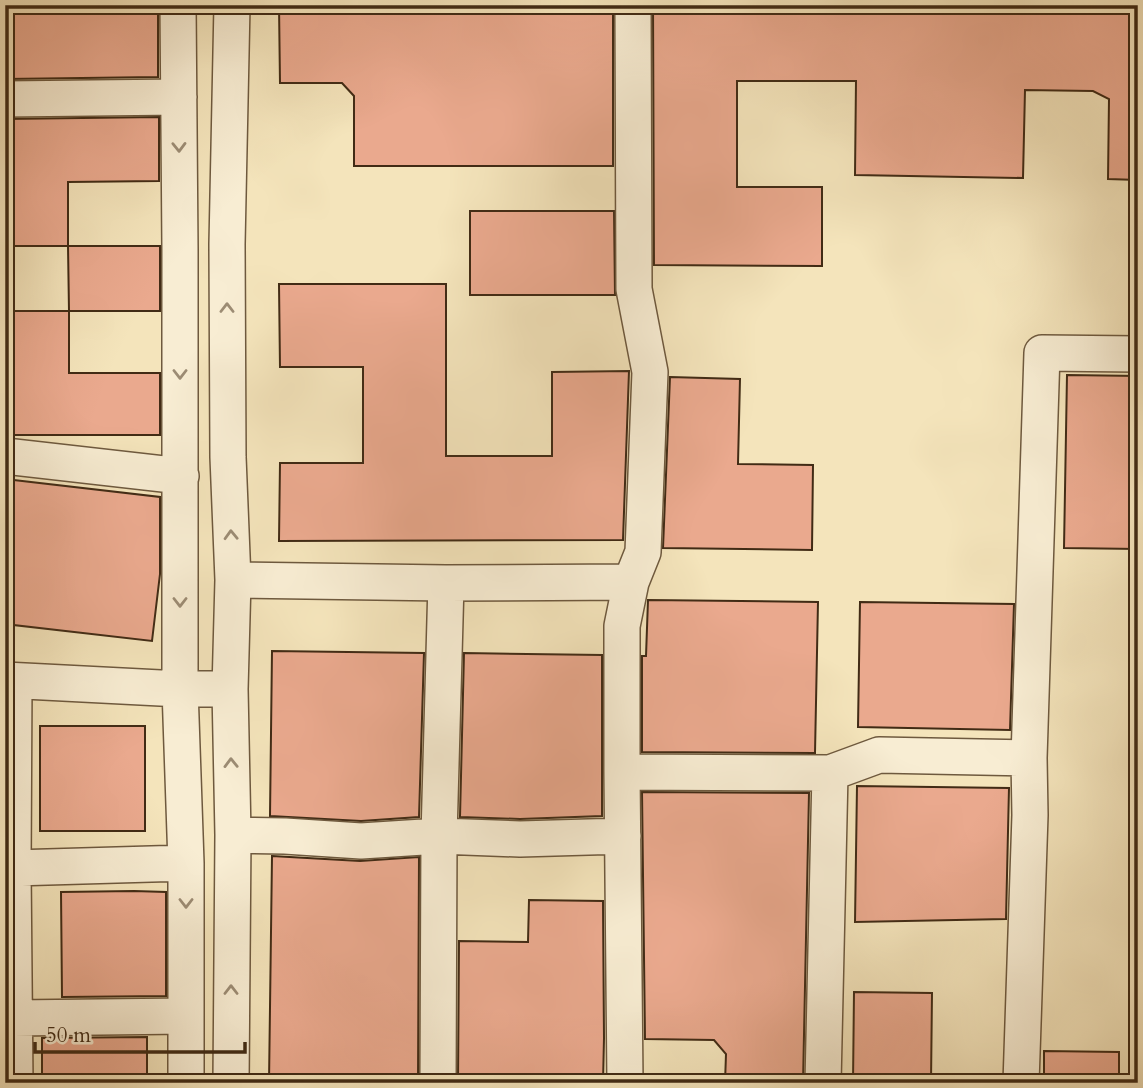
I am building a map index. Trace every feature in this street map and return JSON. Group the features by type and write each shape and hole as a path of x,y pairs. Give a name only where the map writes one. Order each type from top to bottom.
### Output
{"street":[{"path":"178,5 180,689 186,863 186,1083"},
{"path":"231,1083 233,835 230,689 233,580 228,457 227,257 232,5"},
{"path":"625,1083 622,626 631,582 643,552 650,372 635,289 633,5"},
{"path":"5,99 178,97"},
{"path":"1021,1083 1042,353 1138,354"},
{"path":"5,456 181,476"},
{"path":"233,580 631,582"},
{"path":"438,1083 439,836 446,583"},
{"path":"15,1083 10,681 230,689"},
{"path":"622,772 830,773 878,755 1029,758"},
{"path":"823,1083 830,773"},
{"path":"233,835 361,841 439,836 520,839 623,836"},
{"path":"13,868 186,863"},
{"path":"14,1018 186,1016"}],"building":[{"path":"5,5 158,5 158,77 5,79"},
{"path":"279,5 613,5 613,166 354,166 354,96 342,83 280,83"},
{"path":"653,5 1138,5 1138,180 1108,179 1109,99 1093,91 1025,90 1023,178 855,175 856,81 737,81 737,187 822,187 822,266 654,265"},
{"path":"159,117 159,181 68,182 68,246 5,246 5,119"},
{"path":"470,211 614,211 615,295 470,295"},
{"path":"68,246 160,246 160,311 69,311"},
{"path":"279,284 446,284 446,456 552,456 552,372 629,371 623,540 279,541 280,463 363,463 363,367 280,367"},
{"path":"5,311 69,311 69,373 160,373 160,435 5,435"},
{"path":"1067,375 1138,376 1138,549 1064,548"},
{"path":"670,377 740,379 738,464 813,465 812,550 663,548"},
{"path":"5,479 160,497 160,574 152,641 5,624"},
{"path":"648,600 818,602 815,753 642,752 642,656 646,656"},
{"path":"860,602 1014,604 1010,730 858,727"},
{"path":"272,651 424,653 419,817 361,821 270,816"},
{"path":"464,653 602,655 602,816 520,819 460,817"},
{"path":"40,726 145,726 145,831 40,831"},
{"path":"857,786 1009,788 1006,919 855,922"},
{"path":"642,792 809,793 803,1083 725,1083 726,1054 714,1040 645,1039"},
{"path":"272,856 360,861 419,857 418,1083 269,1083"},
{"path":"61,892 166,892 166,996 62,997"},
{"path":"529,900 603,901 603,1083 458,1083 459,941 528,942"},
{"path":"854,992 932,993 931,1083 853,1083"},
{"path":"147,1037 147,1083 42,1083 42,1038"},
{"path":"1044,1051 1119,1052 1119,1083 1044,1083"}]}
